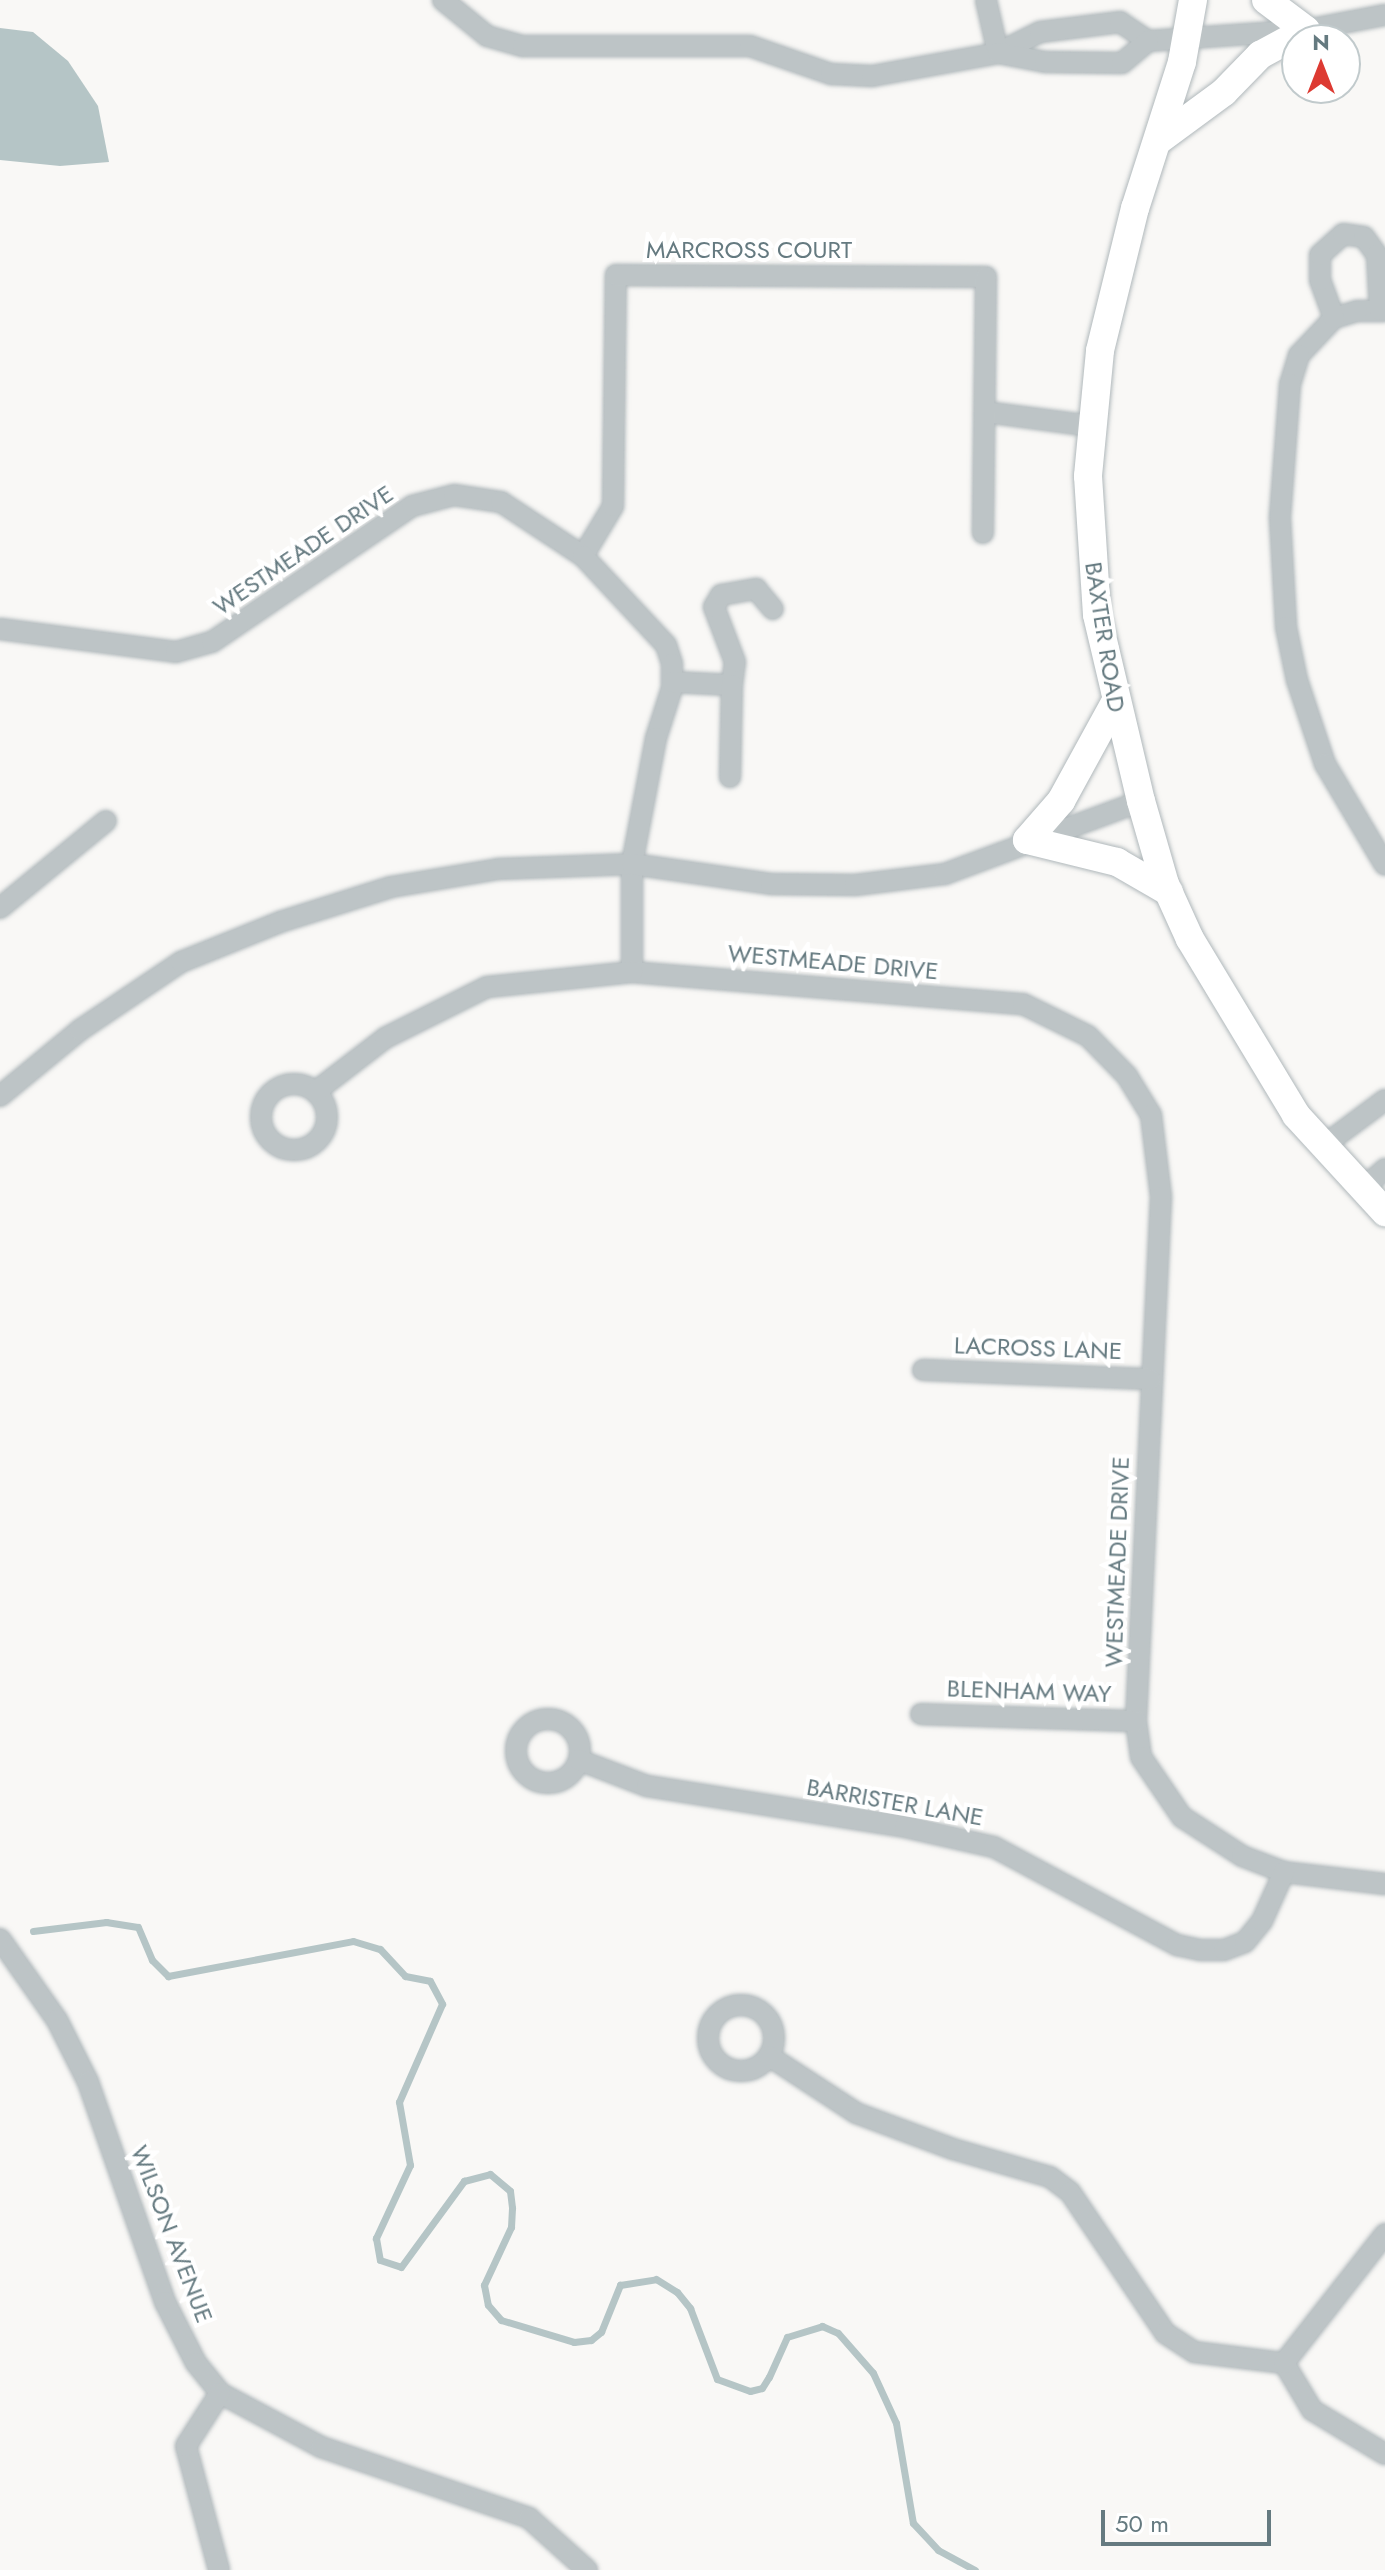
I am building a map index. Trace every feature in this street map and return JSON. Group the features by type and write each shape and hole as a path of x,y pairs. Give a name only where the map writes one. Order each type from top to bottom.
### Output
{"main road":[{"name":"BAXTER ROAD","path":"1193,0 1187,40 1159,140 1111,291 1091,426 1091,548 1114,704 1169,892 1244,1033 1296,1115 1361,1190 1385,1212"},
{"path":"1266,0 1298,24"},
{"path":"1159,140 1224,92 1260,55 1281,44"},
{"path":"1114,704 1061,801 1027,840 1117,862 1169,892"}],"street":[{"path":"443,0 487,36 523,46 750,46 831,74 872,76 998,53 1040,32 1120,22 1148,41 1281,32"},
{"path":"986,0 998,53"},
{"path":"1338,24 1385,15"},
{"path":"998,53 1045,62 1122,63 1148,41"},
{"path":"1334,318 1320,280 1320,255 1343,234 1364,237 1377,255 1382,310 1334,318 1299,355 1290,384 1280,518 1286,627 1325,764 1385,865"},
{"name":"MARCROSS COURT","path":"583,556 613,506 616,275 986,277 983,533"},
{"path":"985,412 1091,426"},
{"name":"WESTMEADE DRIVE","path":"0,629 176,652 212,642 412,506 454,495 501,502 583,556 666,645 672,682 632,864 632,972 1023,1004 1088,1036 1135,1089 1151,1115 1159,1152 1136,1721 1141,1757 1182,1817 1242,1856 1284,1872 1385,1884"},
{"path":"730,777 735,662 714,607 721,595 739,588 756,589 773,609"},
{"path":"672,682 732,685"},
{"path":"0,1096 80,1030 181,962 280,922 391,887 498,869 632,864 771,884 855,885 945,874 1027,840 1141,801"},
{"path":"0,908 106,821"},
{"path":"315,1092 385,1038 487,987 632,972"},
{"path":"1323,1146 1385,1100"},
{"path":"1361,1190 1385,1169"},
{"name":"LACROSS LANE","path":"923,1370 1150,1379"},
{"name":"BLENHAM WAY","path":"921,1714 1136,1721"},
{"name":"BARRISTER LANE","path":"579,1760 647,1786 905,1827 994,1847 1177,1945 1200,1950 1224,1950 1245,1942 1262,1921 1284,1872"},
{"name":"WILSON AVENUE","path":"0,1939 57,2020 88,2082 165,2302 196,2363 220,2393 321,2447 529,2518 587,2570"},
{"path":"769,2056 856,2113 1050,2177 1070,2192 1165,2333 1194,2352 1284,2363"},
{"path":"1284,2363 1385,2234"},
{"path":"1284,2363 1312,2410 1385,2454"},
{"path":"219,2570 186,2446 220,2393"}],"shaded area":[{"path":"0,28 33,32 68,61 98,106 109,162 60,166 0,160"}],"waterway":[{"path":"33,1931 106,1922 138,1927 152,1960 168,1976 353,1941 380,1949 405,1976 430,1981 442,2004 399,2102 410,2165 376,2238 380,2260 401,2267 464,2181 490,2174 510,2191 512,2208 511,2227 484,2285 488,2305 501,2320 574,2342 591,2340 601,2332 620,2285 656,2279 677,2292 690,2308 717,2379 750,2391 762,2388 787,2337 822,2326 838,2333 873,2373 896,2423 913,2523 938,2550 975,2570"}]}
